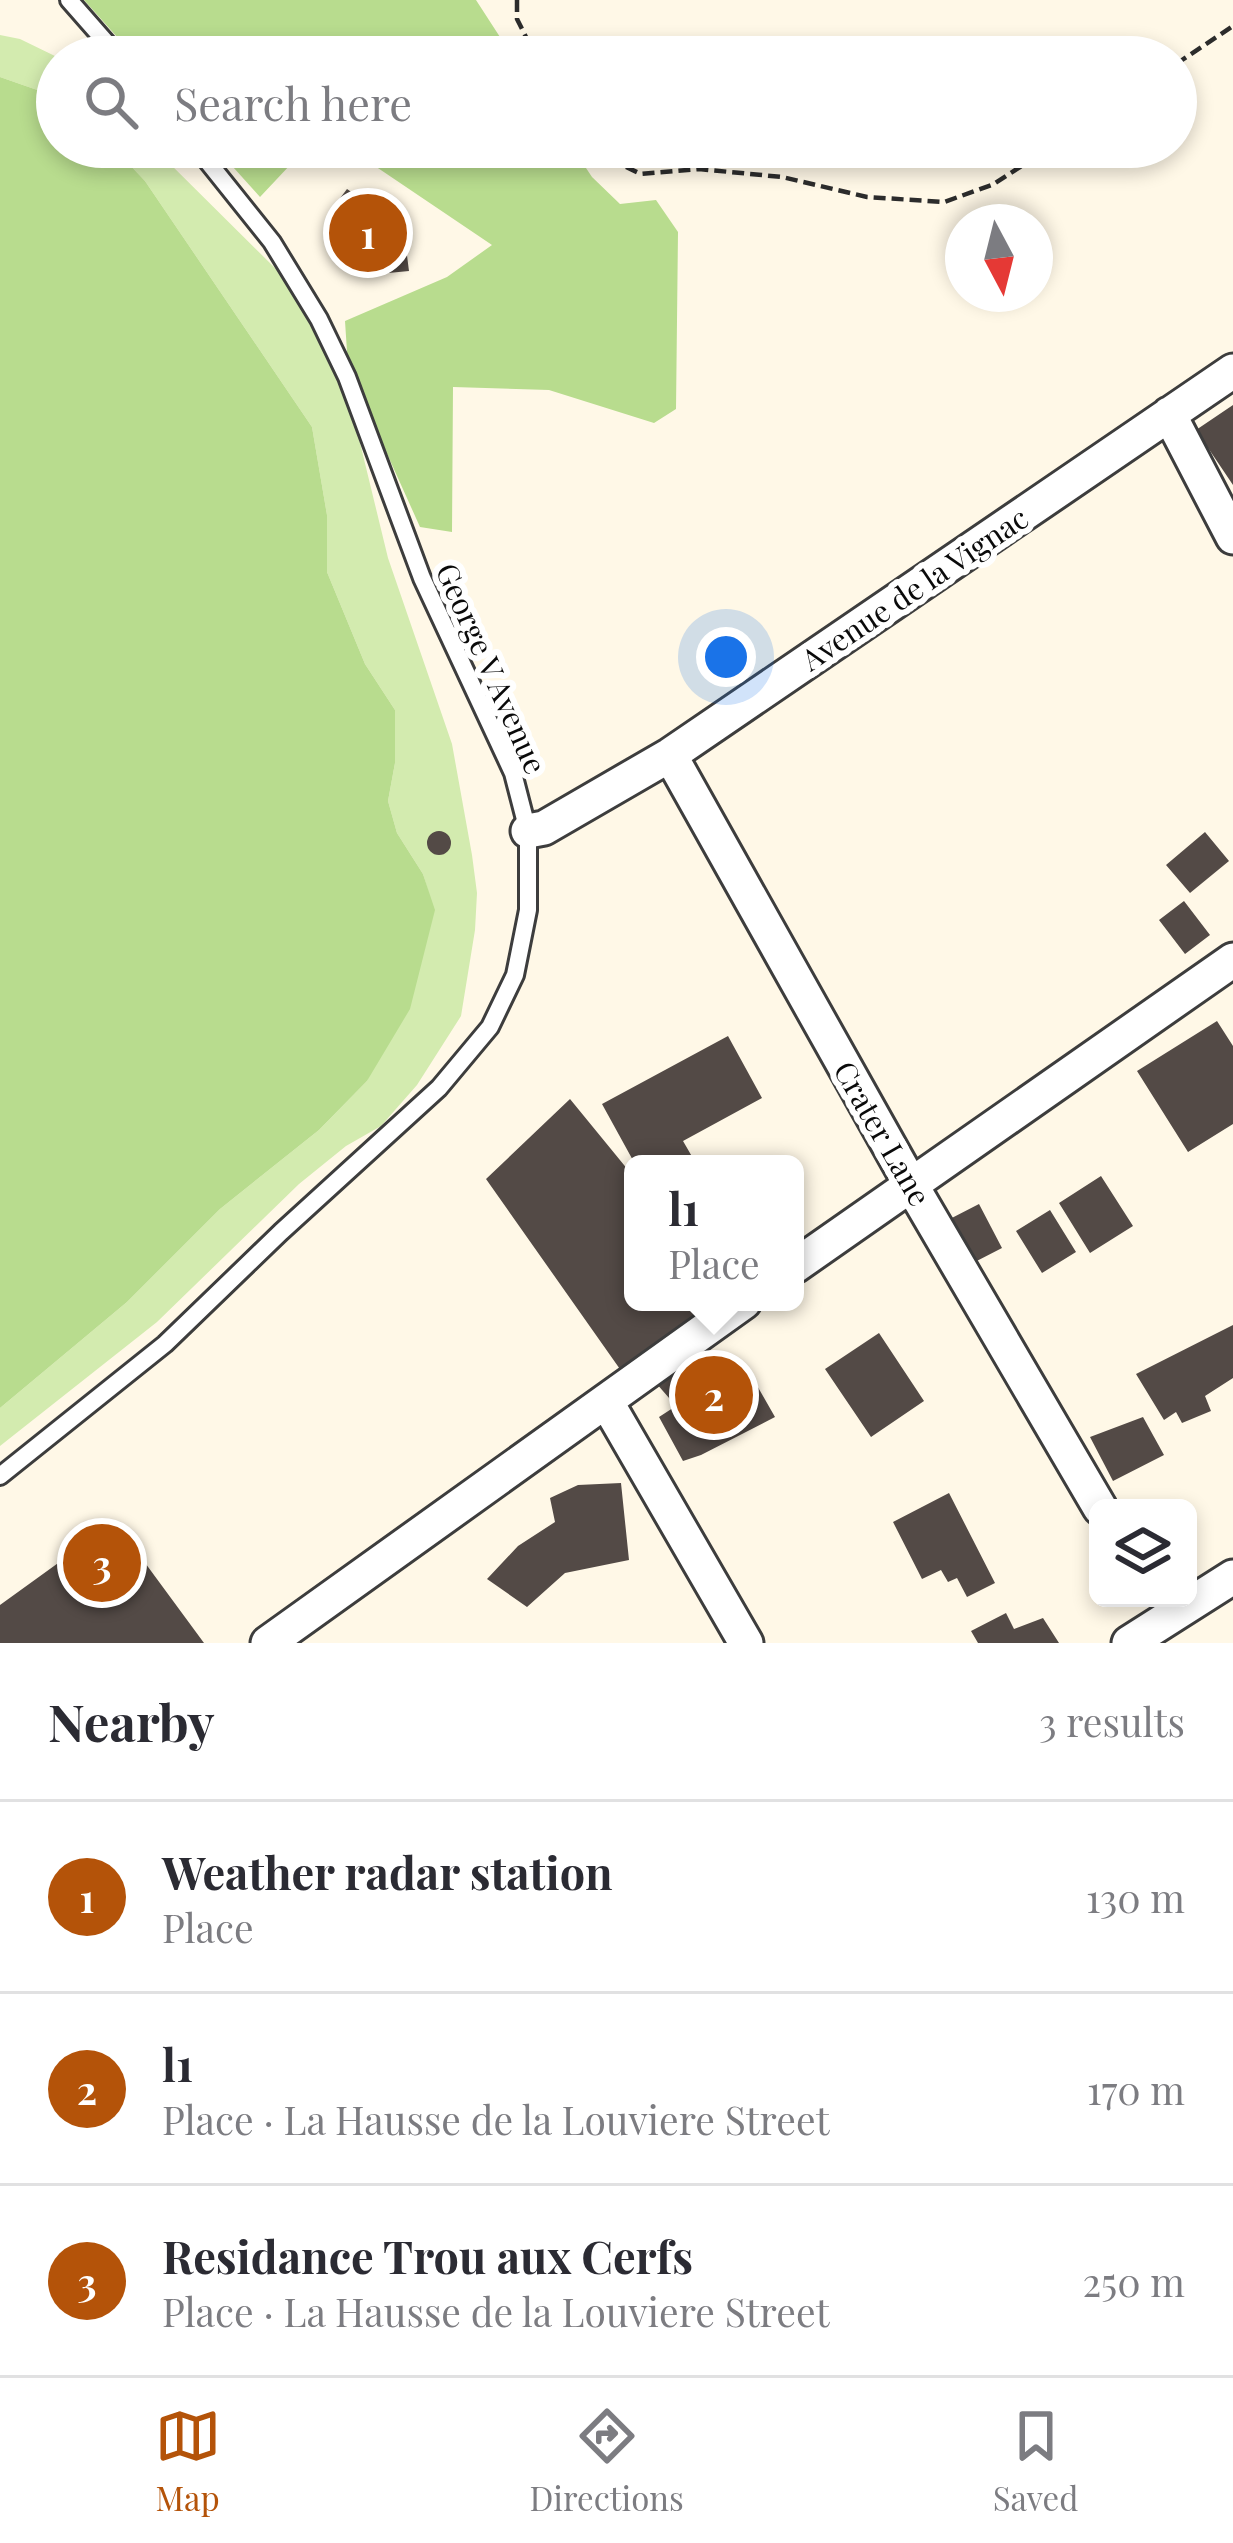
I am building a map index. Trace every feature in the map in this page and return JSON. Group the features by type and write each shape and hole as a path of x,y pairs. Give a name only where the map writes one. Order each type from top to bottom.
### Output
{"street":[{"name":"Avenue de la Vignac","path":"528,832 544,828 670,755 1233,370"},
{"path":"1168,413 1233,537"},
{"name":"Crater Lane","path":"670,755 910,1183 1095,1499"},
{"path":"804,1259 1233,960"},
{"path":"268,1643 731,1311"},
{"path":"606,1401 746,1643"},
{"path":"1129,1643 1160,1608 1233,1577"}],"lane":[{"path":"69,0 101,36"},
{"name":"George V Avenue","path":"0,1476 166,1344 440,1088 490,1028 514,975 527,910 528,832 513,773 422,578 347,376 272,242 213,168"}],"path":[{"path":"517,0 517,19 526,36"},
{"path":"1197,50 1233,26"},
{"path":"626,168 640,175 720,171 782,177 867,196 944,202 992,185 1018,168"}],"green space":[{"path":"84,0 476,0 499,36 116,36"},
{"path":"0,35 36,47 36,90 0,77"},
{"path":"0,77 36,90 36,168 133,168 145,181 312,427 327,515 327,572 365,664 395,710 395,763 388,801 397,833 423,874 435,910 410,1009 367,1081 319,1130 220,1209 127,1302 0,1408"},
{"path":"133,168 174,168 276,269 310,314 353,414 388,558 452,744 477,893 475,930 461,1016 417,1085 381,1126 346,1146 299,1184 157,1322 0,1446 0,1408 127,1302 220,1209 319,1130 367,1081 434,910 423,874 397,833 388,801 395,763 395,710 365,664 327,572 327,515 312,427"},
{"path":"234,168 287,168 260,197"},
{"path":"378,168 586,168 620,204 656,200 678,232 676,409 654,423 549,390 453,387 452,532 420,527 348,367 345,321 447,277 492,245"}],"building":[{"path":"347,189 399,225 409,271 357,276 336,249 332,209"},
{"path":"1233,405 1233,485 1196,430"},
{"path":"439,831 451,843 439,855 427,843"},
{"path":"1205,832 1229,861 1190,893 1166,865"},
{"path":"1184,901 1210,935 1185,954 1159,920"},
{"path":"1217,1021 1233,1046 1233,1124 1188,1152 1137,1071"},
{"path":"728,1036 762,1098 683,1141 691,1155 630,1155 602,1104"},
{"path":"570,1099 624,1165 624,1311 701,1311 622,1372 486,1179"},
{"path":"1101,1176 1133,1226 1090,1253 1059,1203"},
{"path":"979,1204 1002,1248 967,1266 944,1222"},
{"path":"1050,1210 1076,1252 1042,1273 1016,1231"},
{"path":"1233,1325 1233,1378 1205,1396 1211,1411 1182,1423 1176,1412 1164,1420 1136,1374"},
{"path":"879,1333 924,1401 871,1437 825,1369"},
{"path":"716,1351 728,1378 748,1370 775,1417 683,1461 659,1417 676,1406 656,1383"},
{"path":"1143,1417 1164,1455 1113,1481 1090,1437"},
{"path":"621,1483 629,1560 565,1573 527,1607 487,1579 518,1546 555,1522 550,1498 578,1485"},
{"path":"949,1493 995,1583 967,1597 957,1578 948,1582 941,1570 922,1579 893,1522"},
{"path":"115,1522 204,1643 0,1643 0,1605"},
{"path":"1006,1613 1014,1629 1043,1618 1059,1643 978,1643 971,1631"}],"place":[{"name":"Weather radar station","path":"368,233"},
{"name":"l1","path":"714,1395"},
{"name":"Residance Trou aux Cerfs","path":"102,1563"}]}
